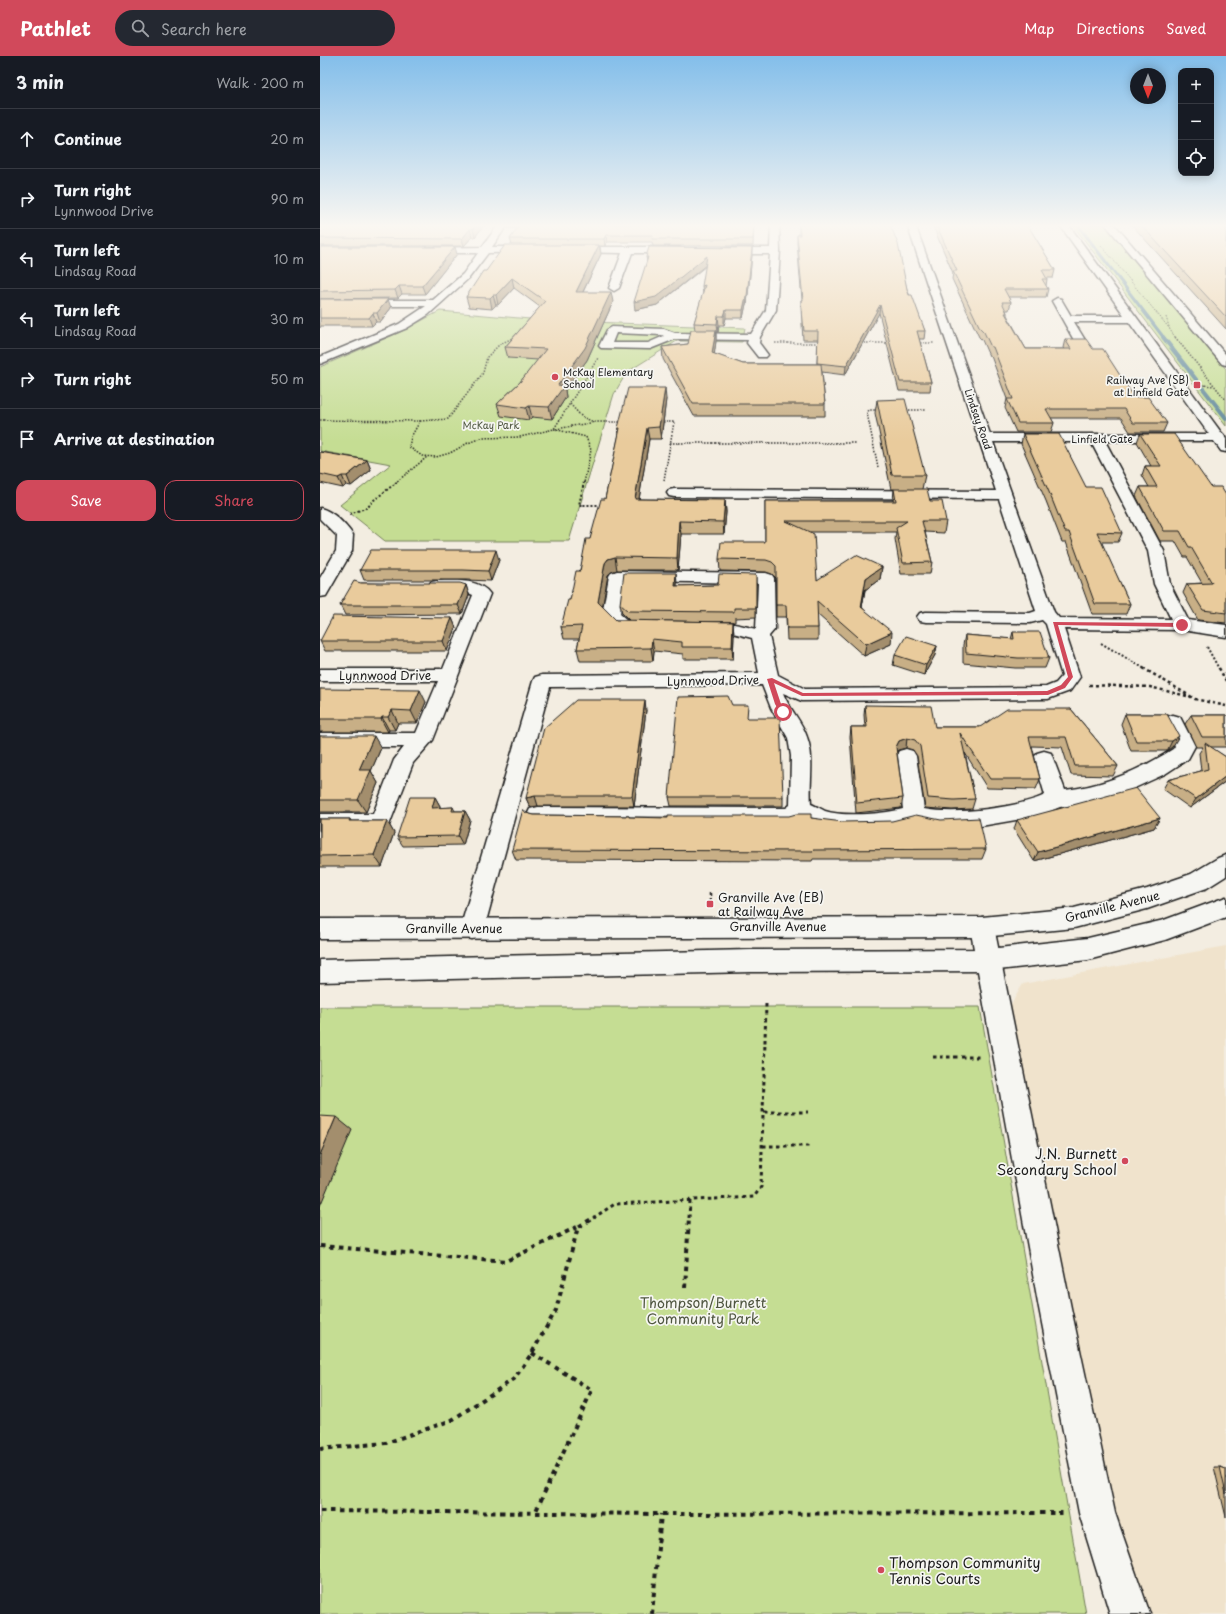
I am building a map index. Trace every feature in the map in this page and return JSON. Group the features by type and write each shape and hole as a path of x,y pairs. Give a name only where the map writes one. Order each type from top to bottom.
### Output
{"street":[{"path":"320,361 403,326 437,304 445,297"},
{"path":"754,340 771,310 772,297"},
{"name":"Lindsay Road","path":"936,297 1071,677 1055,690"},
{"path":"1115,297 1222,443"},
{"path":"1171,297 1226,362"},
{"path":"1057,301 1079,340"},
{"path":"320,303 437,304"},
{"path":"1067,319 1131,319"},
{"path":"673,336 650,346 605,346 612,330 664,332 673,336 754,340"},
{"path":"754,340 762,355"},
{"name":"Linfield Gate","path":"985,438 1096,438 1222,443"},
{"path":"1096,438 1156,551 1162,584 1182,625"},
{"path":"674,493 1006,495"},
{"path":"320,512 329,518 346,535 344,551 320,592"},
{"path":"663,628 625,627 611,615 617,576 766,578 766,629 760,635"},
{"path":"320,822 380,822 404,760 423,740 450,675 464,621 482,594 466,586 420,586"},
{"path":"926,617 1050,618 1182,625 1226,631"},
{"path":"687,628 733,628 760,635"},
{"path":"760,635 770,679 778,704 792,724 799,744 802,757 801,809"},
{"name":"Lynnwood Drive","path":"320,675 450,675"},
{"name":"Lynnwood Drive","path":"472,929 542,681 770,679 802,694 1055,690"},
{"path":"801,809 823,819 842,822 890,821 914,815 938,820 981,818 1038,808 1057,799 1083,796 1121,785 1158,769 1181,754 1185,746 1173,722"},
{"path":"320,740 423,740"},
{"path":"906,756 914,815"},
{"path":"1044,758 1057,799"},
{"path":"538,815 789,816 801,809"},
{"name":"Granville Avenue","path":"320,929 982,927 1074,918 1146,899 1199,881 1226,864"},
{"path":"320,971 743,962 939,962 990,960 1088,949 1165,930 1226,907"},
{"path":"982,927 990,960 1055,1308 1097,1513 1130,1614"}],"path":[{"path":"1143,297 1170,330"},
{"path":"320,420 420,421 448,419 483,373 487,357 500,344 520,334"},
{"path":"754,340 825,343"},
{"path":"856,343 894,343"},
{"path":"917,343 952,343"},
{"path":"554,429 605,346"},
{"path":"1197,385 1214,386"},
{"path":"570,404 582,417 595,422"},
{"path":"878,467 867,413 871,410 882,410"},
{"path":"904,410 927,410"},
{"path":"420,421 411,437 409,447 416,453 427,457 443,456 456,451 468,442 482,438 530,435 595,422 626,422"},
{"path":"658,422 674,422 664,480 674,493"},
{"path":"554,429 586,437 591,450 579,505 602,505"},
{"path":"670,443 856,443"},
{"path":"349,514 368,507 374,500 427,457"},
{"path":"1182,625 1200,634 1226,681"},
{"path":"1100,642 1195,699"},
{"path":"1055,690 1095,684 1150,686 1226,706"},
{"path":"710,893 710,904"},
{"path":"320,1246 506,1261 578,1227 615,1204 690,1202 754,1197 761,1187 766,1004"},
{"path":"933,1057 1008,1057"},
{"path":"764,1112 808,1112"},
{"path":"763,1146 809,1146"},
{"path":"685,1288 690,1202"},
{"path":"320,1449 386,1443 452,1420 514,1379 532,1353 556,1310 578,1227"},
{"path":"532,1353 592,1390 535,1513"},
{"path":"320,1511 661,1514 1097,1513"},
{"path":"652,1614 661,1514"}],"shaded area":[{"name":"J.N. Burnett Secondary School","path":"1226,946 1226,1614 1109,1614 999,1024 1023,984"}],"green space":[{"path":"1127,297 1167,297 1226,369 1226,426"},
{"name":"McKay Park","path":"440,311 541,320 745,328 742,342 677,341 627,372 614,394 569,541 385,541 340,505 391,464 320,451 320,367 398,333"},
{"name":"Thompson/Burnett Community Park","path":"320,1007 980,1007 1086,1614 320,1614"}],"building":[{"path":"466,297 491,297 490,298"},
{"path":"539,297 609,297 585,348 558,385 564,386 549,407 529,406 526,408 497,404 520,382 546,349 505,347 545,301"},
{"path":"636,297 656,297 656,297 634,302"},
{"path":"702,297 746,297 743,310 726,310 724,316 718,316 717,324 694,323"},
{"path":"803,297 913,297 925,331 917,331 931,382 900,382 880,305 846,366 817,363 818,331 804,331 801,300 803,300"},
{"path":"965,297 1008,297 1011,302 1002,302 1007,313 1005,313 1026,349 1071,349 1065,339 1086,339 1093,349 1103,349 1134,397 1148,397 1167,423 1133,423 1124,409 1046,409 1054,423 1018,423 1007,399 1013,399 993,347 991,347 984,332 980,328"},
{"path":"1207,297 1226,297 1226,317"},
{"path":"320,299 388,299 377,313 373,313 369,318 320,318"},
{"path":"691,330 716,330 712,353 743,364 821,364 825,404 693,404 662,347 688,344"},
{"path":"628,388 665,388 659,427 647,428 635,499 725,500 723,522 679,521 677,558 615,557 608,559 605,563 598,602 616,620 733,622 732,647 682,647 682,642 652,639 651,648 577,649 582,626 561,627 568,600 570,600 576,571 580,571 586,539 590,539 601,499 605,499 620,428 618,428"},
{"path":"905,399 925,475 892,475 877,400"},
{"path":"1023,434 1059,434 1086,487 1101,487 1122,533 1097,532 1130,604 1095,604 1069,532 1065,532"},
{"path":"1140,434 1174,434 1211,487 1221,487 1226,495 1226,613 1203,610 1187,584 1212,583 1180,531 1164,531 1140,487 1157,487 1145,466 1161,466"},
{"path":"320,452 367,460 347,476 338,478 320,474"},
{"path":"894,489 927,489 930,501 942,501 946,521 922,521 932,562 903,563 896,528 907,521 786,521 814,534 817,580 856,555 882,567 866,578 861,607 892,632 866,644 817,601 818,628 787,628 786,605 776,605 776,566 772,562 766,560 719,559 721,542 765,542 765,501 896,501"},
{"path":"371,550 496,550 488,571 360,570"},
{"path":"624,573 676,573 675,586 718,585 719,574 756,575 756,608 734,608 734,612 628,611 620,604"},
{"path":"354,581 361,583 460,583 466,585 458,605 340,605"},
{"path":"333,616 452,618 443,641 320,641"},
{"path":"1013,632 1040,632 1049,658 1018,658 966,653 965,635 1014,639"},
{"path":"906,636 937,646 926,665 895,655"},
{"path":"320,689 420,690 411,711 392,710 388,717 382,717 381,719 320,719"},
{"path":"728,696 732,705 748,705 747,718 780,718 783,797 669,797 678,697"},
{"path":"576,700 645,700 632,796 535,796 526,798 544,728"},
{"path":"865,705 931,706 935,727 980,727 1007,709 1071,709 1118,766 1075,766 1066,737 1029,737 1040,779 990,779 960,733 975,799 954,800 928,798 920,746 915,740 907,738 899,741 896,747 903,798 857,803 851,727 867,727"},
{"path":"1125,714 1167,714 1179,736 1172,741 1136,741"},
{"path":"1191,715 1226,715 1226,737 1202,737"},
{"path":"320,736 374,736 359,770 371,770 358,800 320,800"},
{"path":"1205,743 1226,757 1226,776 1196,799 1168,780 1208,769"},
{"path":"1136,788 1160,818 1038,852 1017,820"},
{"path":"410,797 435,797 432,808 453,807 452,811 465,811 458,836 397,837"},
{"path":"523,809 526,813 534,815 668,818 668,816 789,816 796,814 811,814 811,818 843,822 892,821 916,815 941,820 979,818 986,849 813,851 512,850"},
{"path":"320,819 387,821 374,855 320,856"},
{"path":"320,1116 336,1117 320,1155"},
{"path":"1220,1467 1226,1469 1226,1494"}],"waterway":[{"path":"1132,297 1164,338"},
{"path":"1163,337 1226,418"}],"place":[{"name":"McKay Elementary School","path":"555,377"},
{"name":"Railway Ave (SB) at Linfield Gate","path":"1197,385"},
{"name":"Granville Ave (EB) at Railway Ave","path":"710,904"},
{"name":"J.N. Burnett Secondary School","path":"1125,1161"},
{"name":"Thompson Community Tennis Courts","path":"881,1570"}],"route":[{"path":"783,712 778,704 770,679 802,694 1048,693 1063,687 1071,677 1054,623 1182,625"}]}
